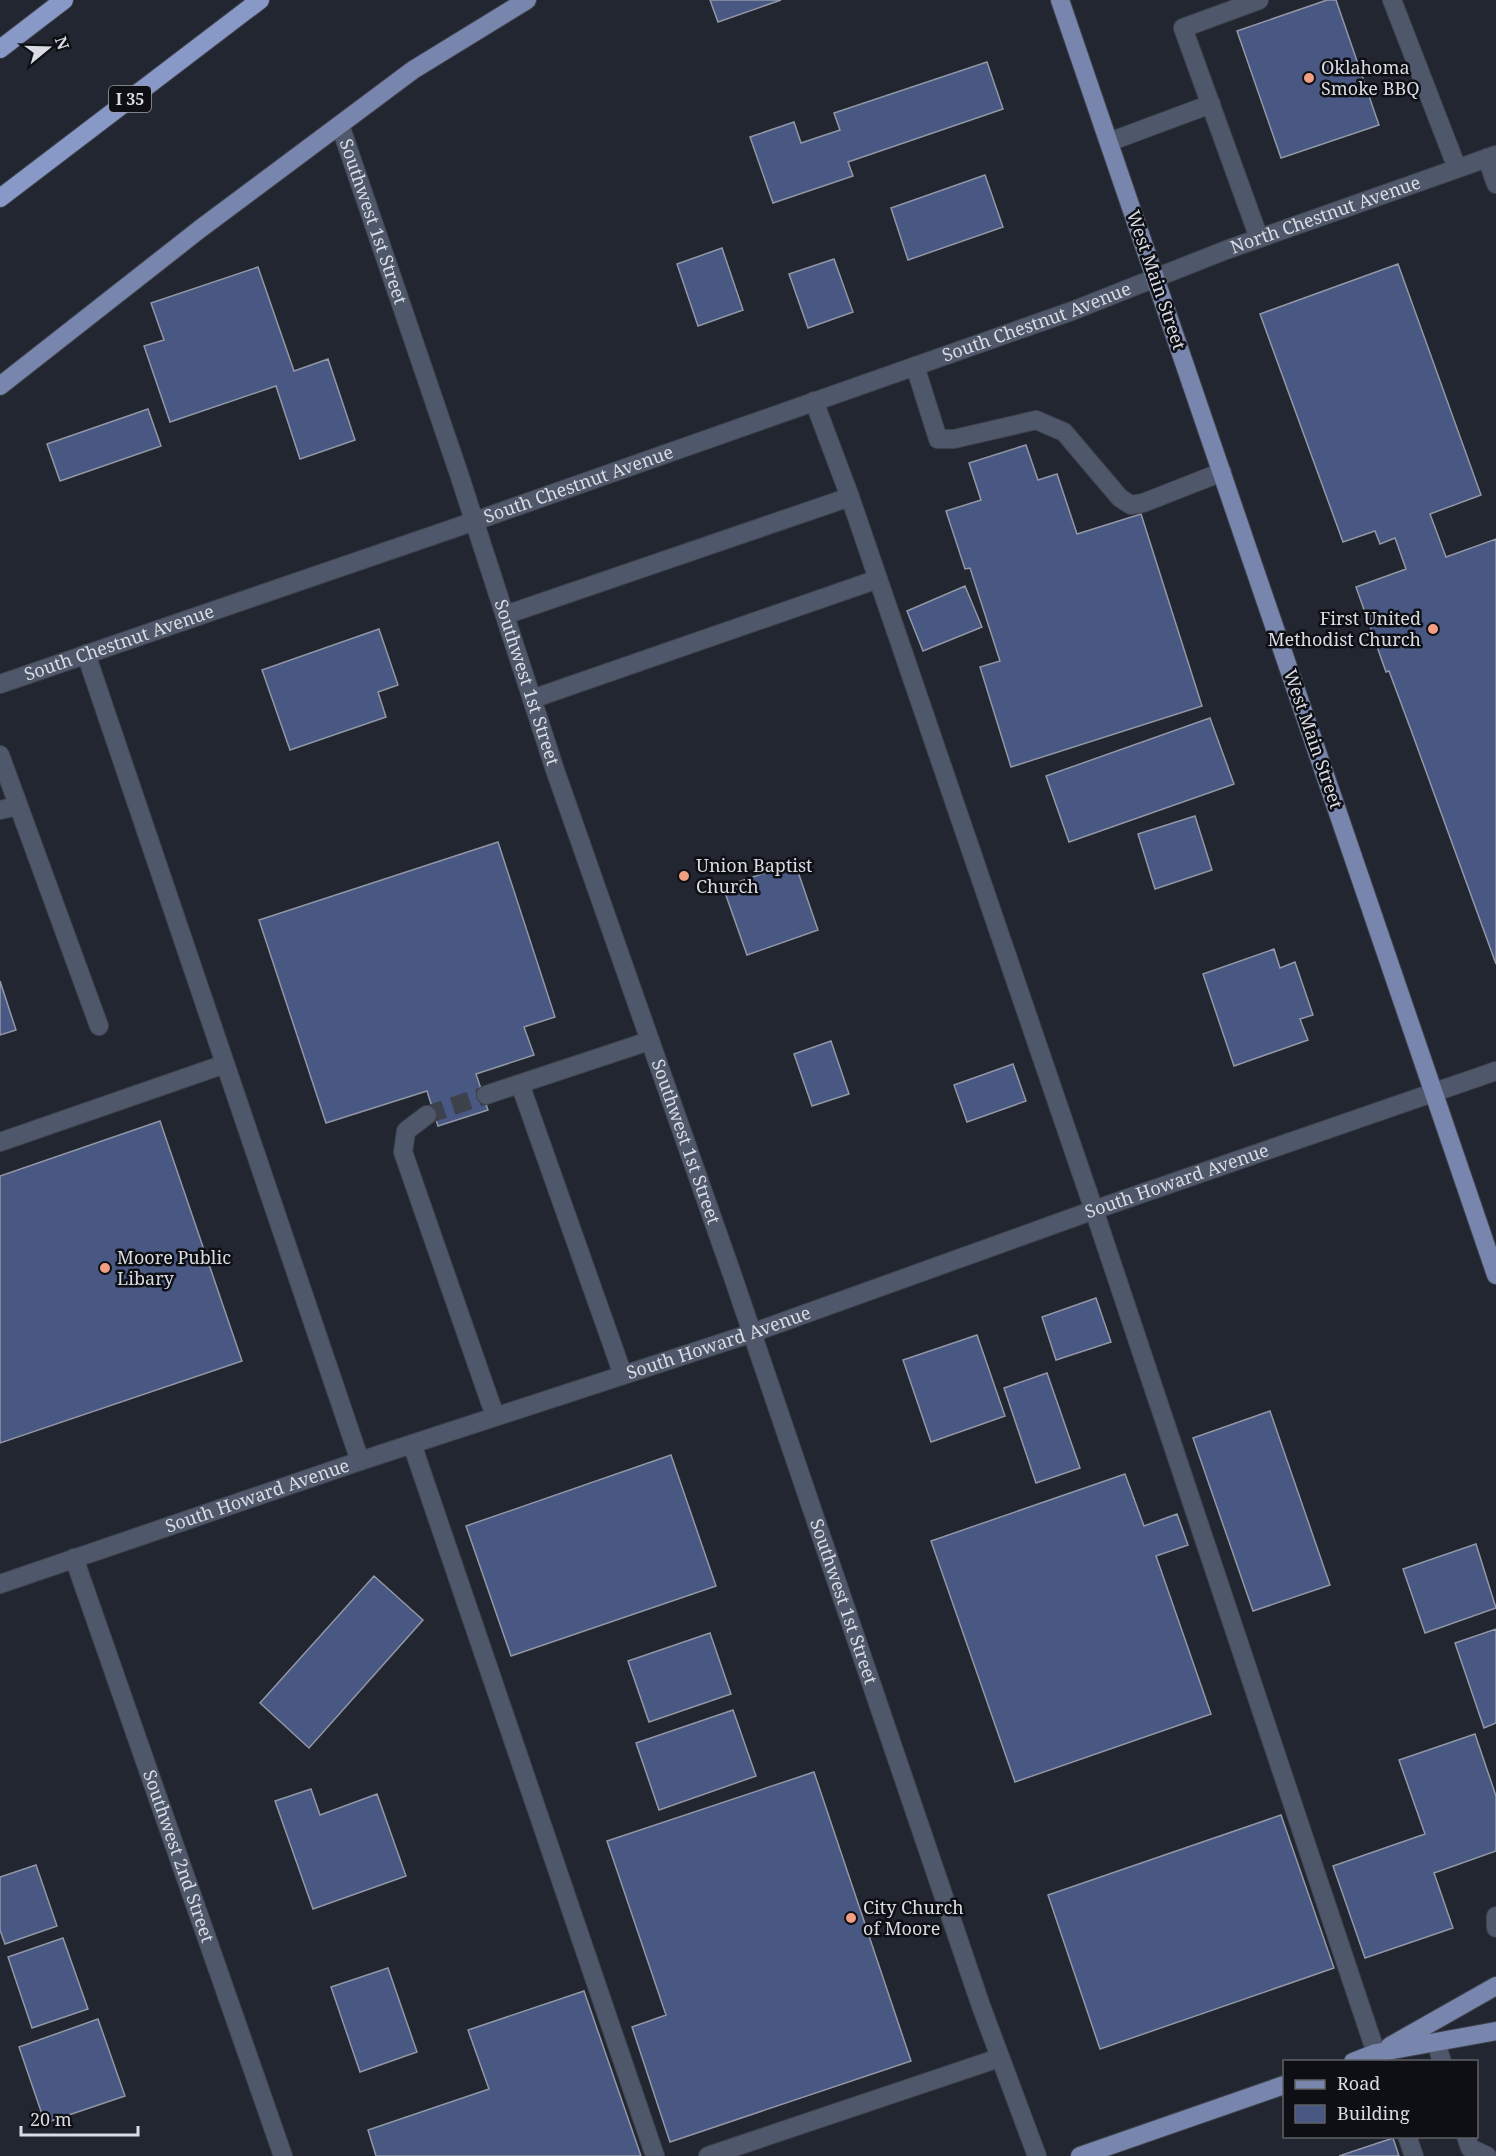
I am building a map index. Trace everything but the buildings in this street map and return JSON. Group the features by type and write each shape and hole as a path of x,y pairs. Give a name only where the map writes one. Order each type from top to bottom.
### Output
{"highway":[{"path":"0,49 64,0"},
{"name":"I 35","path":"0,198 260,0"}],"main road":[{"path":"0,386 200,229 413,70 527,0"},
{"name":"West Main Street","path":"1060,0 1496,1275"},
{"path":"1378,2057 1496,1986"},
{"path":"1359,2060 1496,2031"},
{"path":"1080,2156 1283,2085"}],"street":[{"path":"1259,0 1183,28 1259,238"},
{"path":"1392,0 1457,168"},
{"path":"1109,142 1211,105"},
{"name":"Southwest 1st Street","path":"340,125 475,521 555,770 752,1333 999,2058 1037,2156"},
{"path":"1491,157 1496,184"},
{"name":"North Chestnut Avenue","path":"1155,277 1491,157"},
{"name":"South Chestnut Avenue","path":"0,684 475,521 1072,311 1155,277"},
{"path":"915,366 938,439 954,440 1036,420 1064,432 1120,498 1131,505 1222,472"},
{"path":"814,401 850,497 1094,1210 1378,2057"},
{"path":"505,615 850,497"},
{"path":"532,699 878,579"},
{"path":"86,654 360,1461"},
{"path":"0,755 99,1026"},
{"path":"0,810 18,806"},
{"path":"486,1095 649,1041"},
{"path":"0,1142 225,1064"},
{"name":"South Howard Avenue","path":"0,1584 360,1461 752,1333 1094,1210 1496,1071"},
{"path":"520,1084 623,1375"},
{"path":"427,1115 406,1131 403,1152 495,1416"},
{"path":"412,1444 654,2156"},
{"name":"Southwest 2nd Street","path":"74,1558 283,2156"},
{"path":"1496,1916 1496,1928"},
{"path":"1436,2042 1442,2060"},
{"path":"708,2156 999,2058"},
{"path":"1408,2138 1414,2156"},
{"path":"1467,2138 1470,2148 1489,2156 1496,2154"}],"tunnel":[{"path":"427,1115 486,1095"}],"place":[{"name":"Oklahoma Smoke BBQ","path":"1309,78"},
{"name":"First United Methodist Church","path":"1433,629"},
{"name":"Union Baptist Church","path":"684,876"},
{"name":"Moore Public Libary","path":"105,1268"},
{"name":"City Church of Moore","path":"851,1918"}]}
